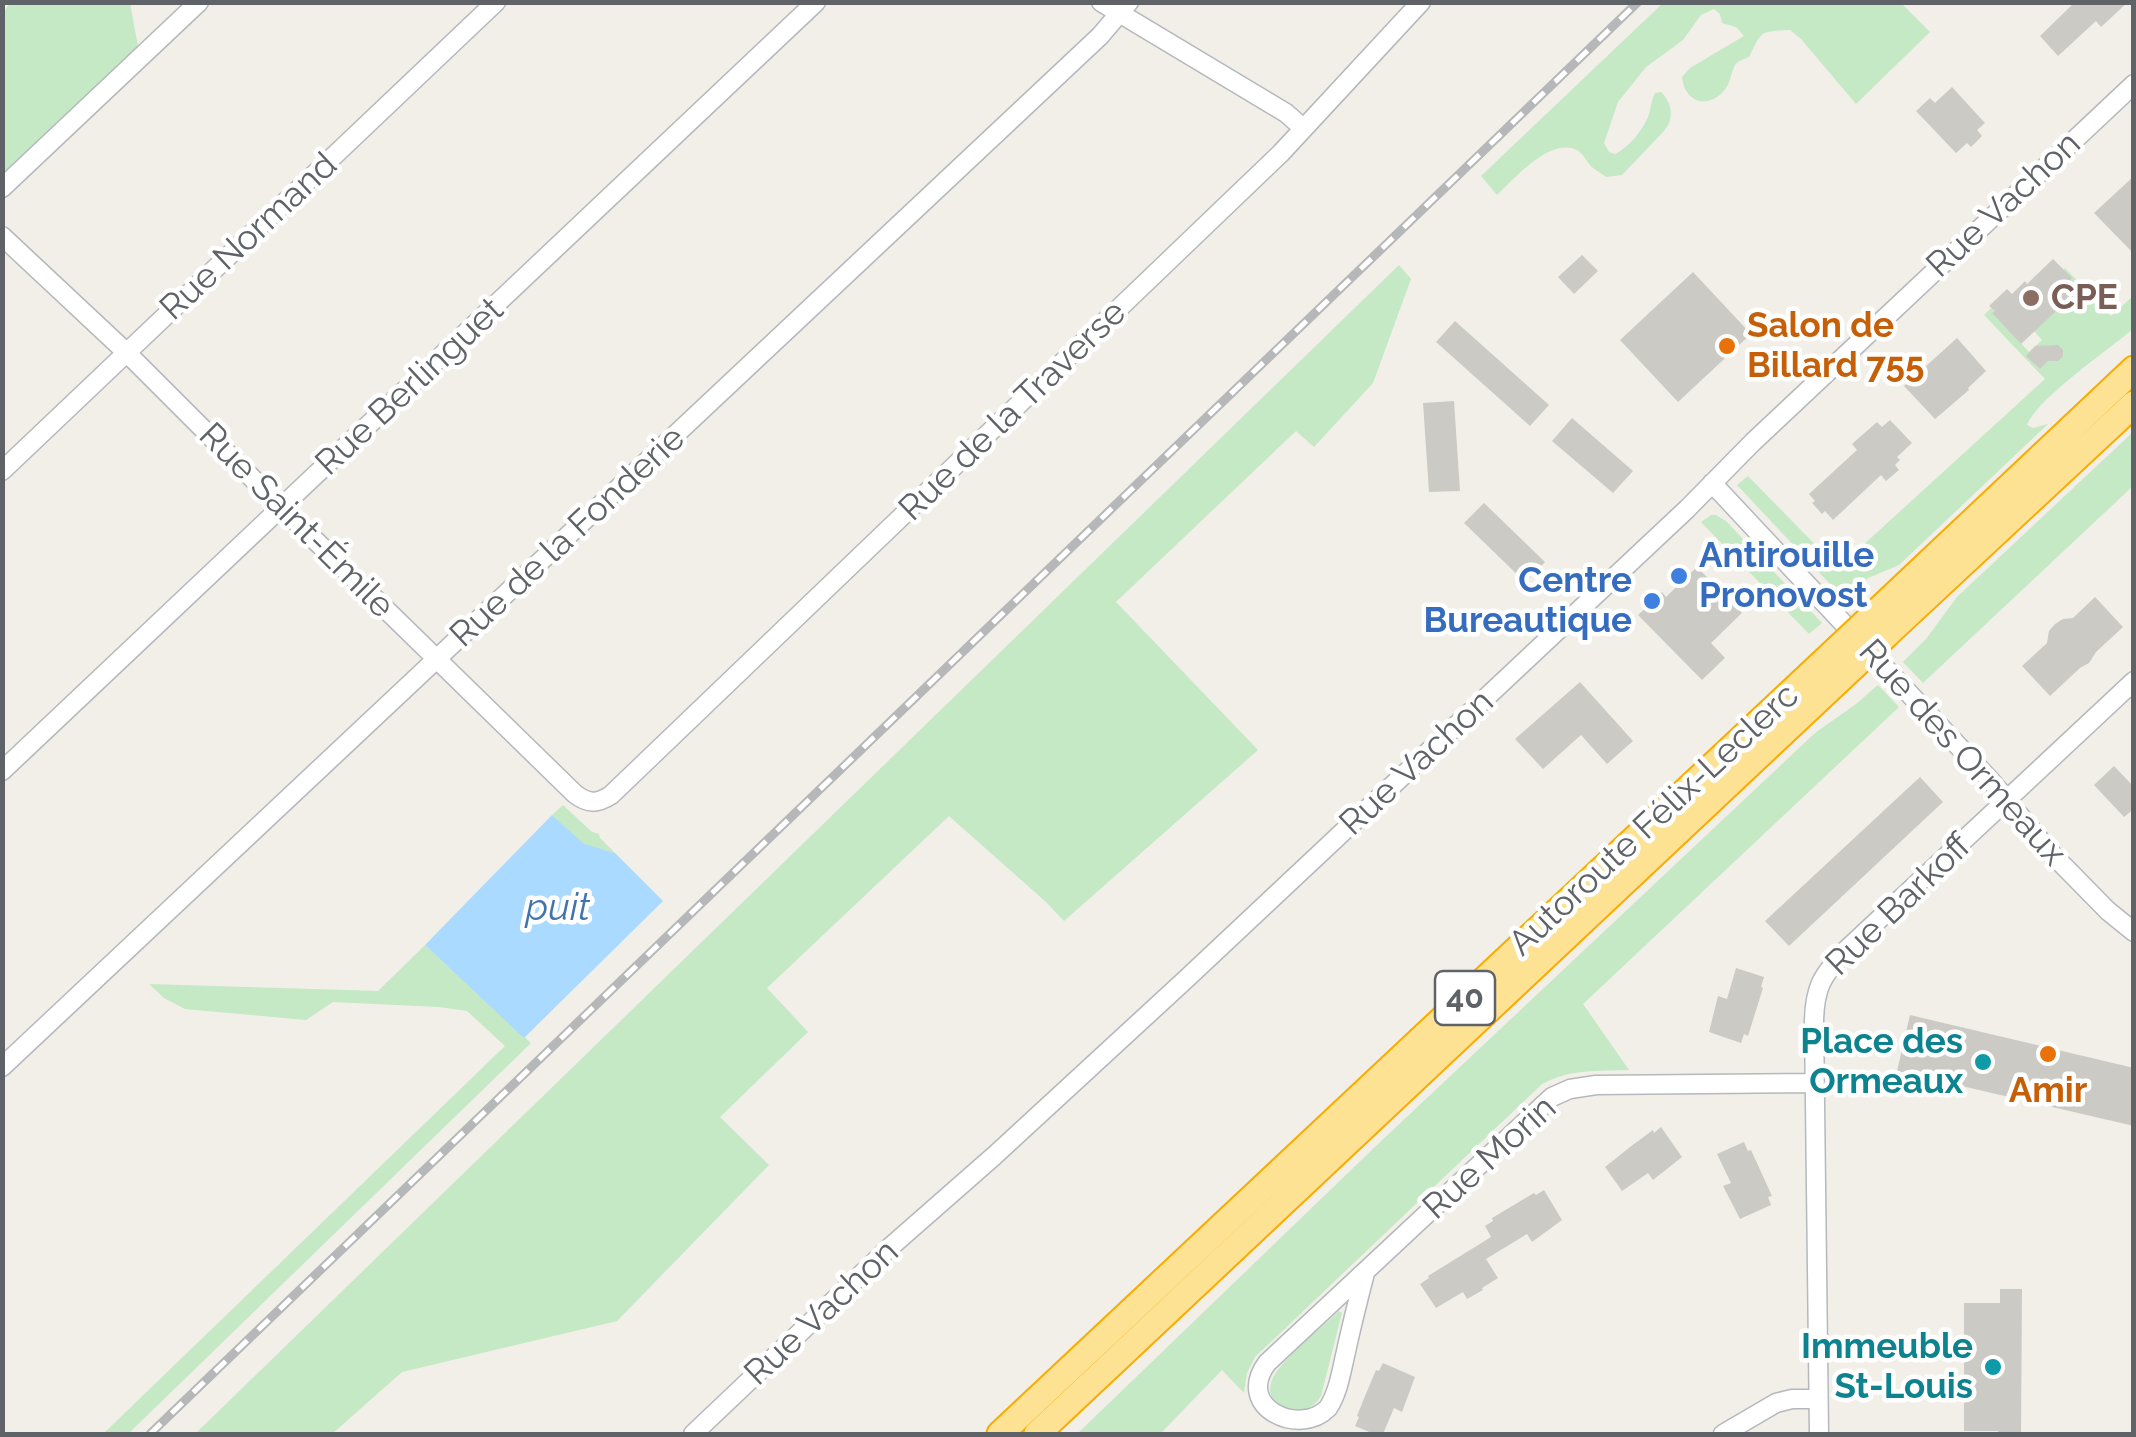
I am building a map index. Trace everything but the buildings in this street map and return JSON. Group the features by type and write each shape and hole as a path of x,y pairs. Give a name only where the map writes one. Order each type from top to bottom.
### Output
{"highway":[{"name":"Autoroute Félix-Leclerc","path":"1037,1434 1878,626 2134,370"},
{"name":"Autoroute Félix-Leclerc","path":"1878,626 2134,404"},
{"name":"Autoroute Félix-Leclerc","path":"1000,1434 1845,658"}],"street":[{"path":"2,188 199,2"},
{"name":"Rue Normand","path":"2,471 496,2"},
{"name":"Rue Berlinguet","path":"2,771 816,2"},
{"path":"1101,2 1125,8 1303,128"},
{"name":"Rue de la Traverse","path":"592,803 611,795 640,768 1267,167 1420,2"},
{"name":"Rue de la Fonderie","path":"2,1068 1086,49 1125,8"},
{"name":"Rue Vachon","path":"693,1434 888,1249 1184,981 2134,84"},
{"name":"Rue Saint-Émile","path":"2,236 127,353 575,794 592,803"},
{"name":"Rue des Ormeaux","path":"1712,483 1992,781 2061,864 2134,932"},
{"name":"Rue Barkoff","path":"1819,1434 1814,1009 1820,980 1844,952 2134,681"},
{"name":"Rue Morin","path":"1365,1272 1331,1403 1319,1419 1308,1424 1294,1425 1276,1419 1260,1401 1258,1390 1260,1372 1274,1355 1546,1102 1564,1092 1596,1086 1814,1082"},
{"path":"1723,1434 1781,1401 1818,1399"}],"green space":[{"path":"10,3 130,3 140,57 5,179 2,14"},
{"path":"1663,3 1901,3 1930,32 1856,104 1790,30 1762,34 1749,57 1735,65 1720,95 1699,101 1688,93 1682,77 1690,68 1744,36 1736,27 1722,23 1714,9 1701,15 1683,40 1646,67 1618,102 1604,143 1615,154 1642,128 1655,93 1661,92 1671,111 1664,131 1622,175 1606,177 1577,150 1556,149 1534,161 1497,195 1481,176"},
{"path":"1399,265 1411,279 1373,383 1314,447 1296,431 1116,602 1258,750 1064,921 949,816 767,988 808,1032 720,1117 769,1165 617,1321 402,1372 332,1434 195,1434"},
{"path":"2065,268 2111,316 2133,296 2133,329 2059,388 2027,425 2033,428 2048,424 1899,565 1868,578 1846,601 1737,485 1748,476 1838,568 2045,379 1984,315 1991,308 1995,311 1993,314 2029,352 2042,340 2034,331 2054,280"},
{"path":"2133,432 2133,486 1923,683 1903,662 1957,597"},
{"path":"1711,515 1726,521 1822,623 1809,634 1701,522"},
{"path":"1878,685 1899,707 1583,1004 1629,1070 1573,1073 1542,1084 1255,1357 1244,1393 1222,1370 1160,1434 1077,1434 1815,733"},
{"path":"563,805 599,834 615,853 584,845 552,815"},
{"path":"425,945 531,1043 128,1434 103,1434 505,1046 467,1011 333,1002 306,1020 185,1009 149,984 378,991"},
{"path":"1339,1311 1342,1313 1321,1396 1304,1411 1278,1406 1270,1390 1276,1372"}],"water":[{"name":"puit","path":"552,815 584,844 615,853 663,901 524,1038 425,945"}],"railway":[{"path":"150,1434 1638,2"}],"place":[{"name":"CPE","path":"2031,298"},
{"name":"Salon de Billard 755","path":"1727,346"},
{"name":"Antirouille Pronovost","path":"1679,576"},
{"name":"Centre Bureautique","path":"1652,601"},
{"name":"Amir","path":"2048,1054"},
{"name":"Place des Ormeaux","path":"1983,1062"},
{"name":"Immeuble St-Louis","path":"1993,1367"}]}
